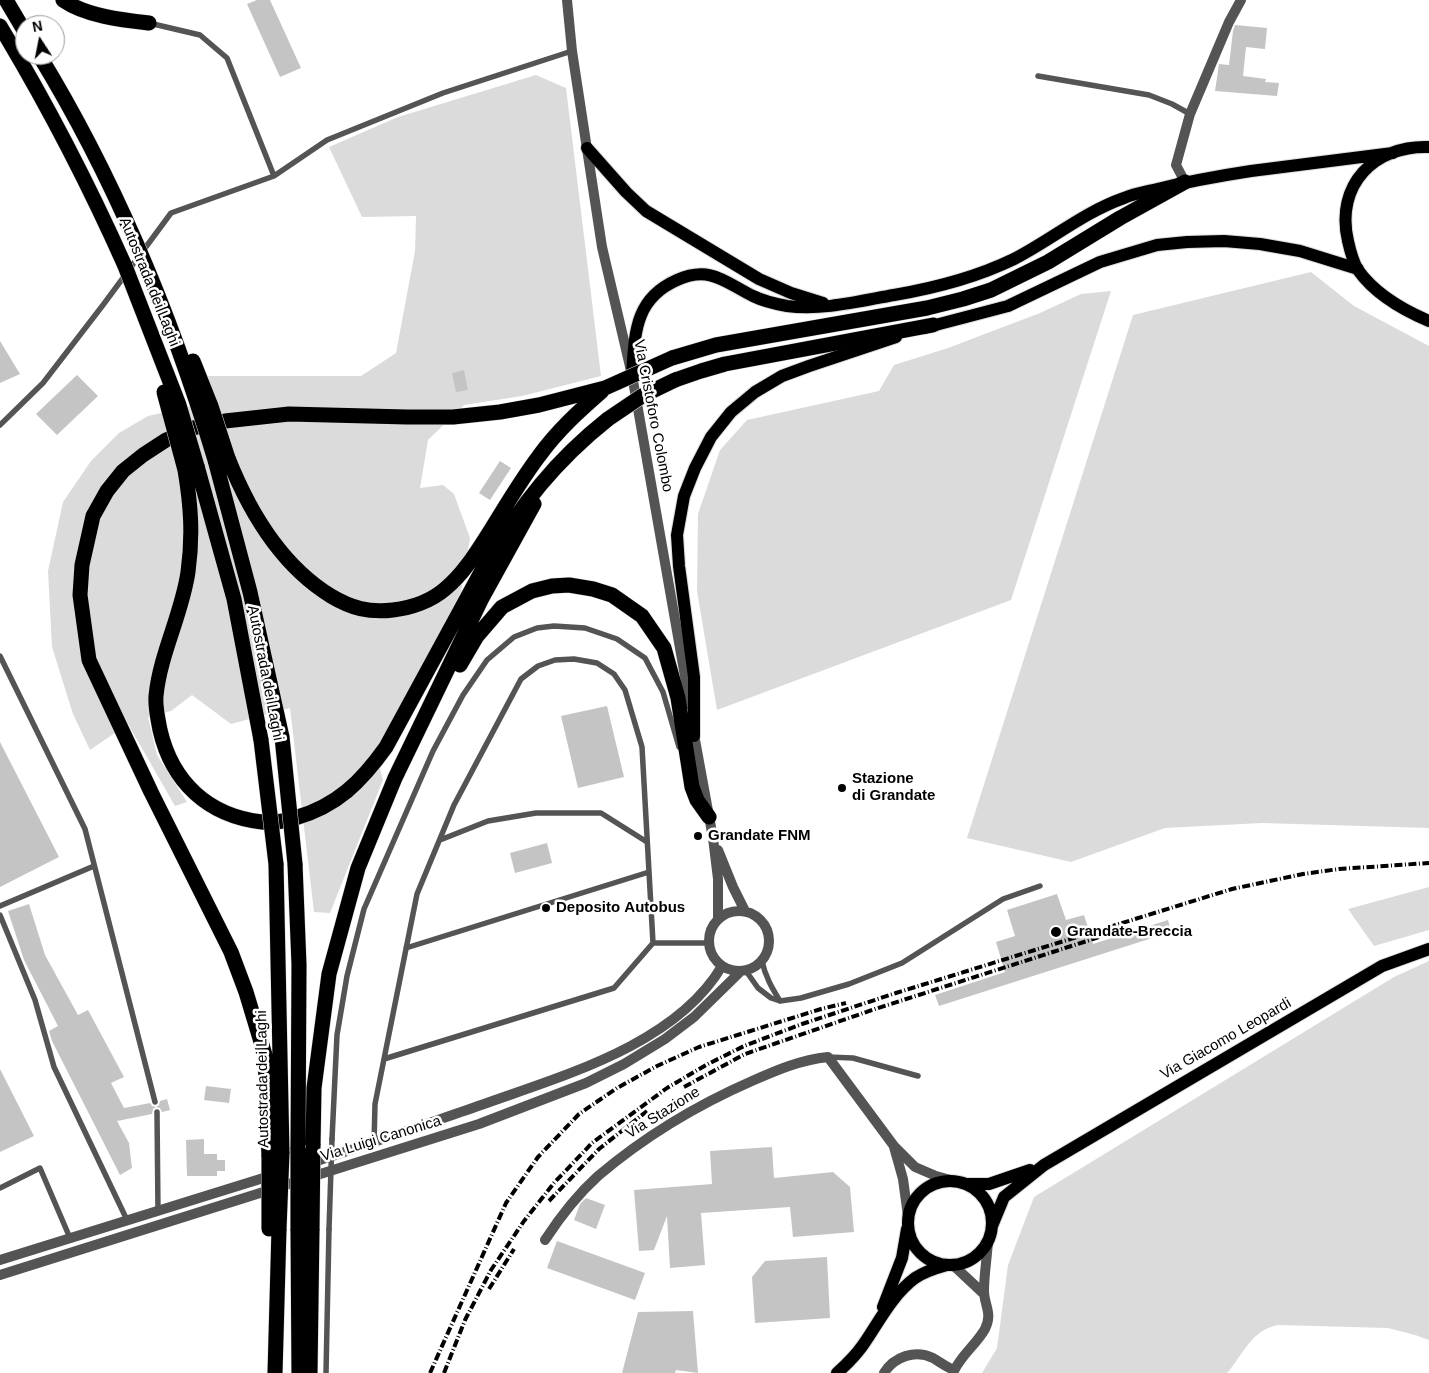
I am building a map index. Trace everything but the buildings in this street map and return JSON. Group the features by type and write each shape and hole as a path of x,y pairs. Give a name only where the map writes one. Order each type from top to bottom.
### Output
{"highway":[{"path":"6,0 15,15"},
{"path":"63,0 72,6 117,19 149,23"},
{"name":"Autostrada dei Laghi","path":"0,26 31,76 69,148 100,209 125,266 179,405 191,468 234,598 261,740 276,864 275,1373"},
{"name":"Autostrada dei Laghi","path":"45,65 92,151 118,204 222,459 282,737 295,864 299,965 298,1149 305,1229 299,1373"},
{"path":"276,1155 264,1055 246,992 231,952 151,792 89,660 80,595 82,565 93,516 107,491 123,471 166,440 193,428 226,421 289,414 407,417 463,416 500,412 539,405 605,388 672,358 716,345 927,308 982,293 1018,278 1185,182"},
{"path":"191,468 192,542 182,606 161,669 156,697 158,719 164,745 173,766 188,786 206,804 242,819 264,822 285,820 315,812 342,796 373,766 386,748 486,563 527,500 554,467 584,437 608,418 642,396 675,380 725,364 933,325"},
{"path":"222,459 262,524 280,550 300,572 322,590 346,605 365,611 402,609 425,601 444,590 458,576 539,456 565,424 605,388"},
{"path":"310,1373 305,1229 313,1145 314,1088 329,974 358,868 395,778 482,600 554,467"},
{"path":"395,778 407,767 477,636 502,607 532,591 552,586 570,585 612,595 642,616 664,648 678,698 692,787 697,800 709,818"},
{"path":"268,1373 274,1229"}],"main road":[{"path":"587,148 626,192 646,211 759,278 791,292 831,305"},
{"path":"632,375 635,333 641,312 649,299 663,287 679,279 695,275 723,278 752,296 786,306 831,305 896,295 955,282 1014,258 1124,197 1223,175 1429,148"},
{"path":"1393,153 1372,164 1361,173 1353,184 1346,206 1345,228 1358,269 1375,288 1391,301 1429,321"},
{"path":"694,736 694,677 679,566 677,535 684,496 695,468 711,437 731,412 755,392 782,376 809,366 933,325 1008,306 1100,262 1157,245 1196,242 1260,244 1300,251 1358,269"},
{"name":"Via Giacomo Leopardi","path":"837,1373 862,1346 877,1321 901,1291 916,1278 932,1270 971,1259 981,1251 988,1241 1004,1197 1044,1165 1382,966 1429,949"},
{"name":"Via Giacomo Leopardi","path":"877,1321 902,1258 908,1221 916,1198 926,1188 938,1182 989,1184 1044,1165"},
{"path":"959,1182 975,1189 982,1196 990,1210 992,1226"},
{"path":"908,1221 915,1247 924,1256 936,1262 950,1265"}],"street":[{"name":"Via Cristoforo Colombo","path":"567,0 572,51 602,247 632,375 713,838 718,879 718,918"},
{"path":"1185,182 1176,165 1190,114 1229,22 1241,0"},
{"name":"Via Cristoforo Colombo","path":"713,838 745,911"},
{"path":"743,971 731,970 722,966 710,952 708,943 712,925 726,913 736,910 745,911 761,919 769,935 768,949 762,961"},
{"name":"Via Luigi Canonica","path":"0,1275 479,1124 586,1083 624,1064 665,1039 694,1017 743,971 762,961"},
{"name":"Via Luigi Canonica","path":"0,1260 374,1143 558,1077 605,1058 658,1030 704,993 722,966"},
{"path":"828,1057 894,1146 915,1167 936,1176 959,1182"},
{"name":"Via Stazione","path":"545,1240 559,1218 597,1177 628,1153 677,1120 707,1102 794,1063 828,1057"},
{"path":"894,1146 903,1179 908,1221"},
{"path":"884,1373 894,1361 907,1355 918,1354 932,1358 953,1372 965,1353 986,1327 989,1310 984,1294 988,1241"},
{"path":"950,1265 984,1294"}],"lane":[{"path":"149,23 200,35 227,58 274,176"},
{"path":"0,425 43,383 104,306 170,214 274,176 327,140 443,93 572,51"},
{"path":"1038,76 1149,95 1172,104 1190,114"},
{"path":"326,1373 329,1229 337,1035 347,976 364,909 433,751 463,696 486,660 514,637 537,628 554,626 585,628 617,638 645,658 663,692 692,787"},
{"path":"0,656 85,829 155,1102"},
{"path":"374,1143 375,1104 406,948 417,894 454,805 521,679 538,666 555,660 574,659 597,663 614,674 625,690 642,746 653,943 614,988 384,1059"},
{"path":"440,840 488,821 536,813 601,813 647,842"},
{"path":"0,906 94,866"},
{"path":"406,948 649,872"},
{"path":"743,971 763,993 780,1001 801,998 849,984 902,963 1003,899 1040,886"},
{"path":"0,916 35,1000 54,1067 128,1220"},
{"path":"653,943 708,943"},
{"path":"762,961 769,985 780,1001"},
{"name":"Via Stazione","path":"828,1057 853,1058 918,1076"},
{"path":"158,1112 158,1211"},
{"path":"0,1188 40,1168 70,1238"}],"shaded area":[{"path":"536,75 566,88 601,376 522,396 464,405 428,440 420,488 443,485 454,494 470,538 461,592 376,754 383,780 330,913 314,912 290,708 231,724 192,695 171,711 148,717 157,755 187,802 175,806 128,724 90,750 73,714 52,647 48,571 63,502 91,461 119,433 148,416 214,401 208,376 361,376 396,353 415,251 416,216 362,217 329,147 398,117"},
{"path":"1311,272 1354,306 1429,346 1429,828 1262,823 1165,828 1071,862 967,838 1133,315"},
{"path":"1111,291 1011,600 717,710 697,591 698,514 720,450 747,420 879,391 894,365 948,348 1040,313 1081,294"},
{"path":"1429,887 1429,930 1374,946 1348,909"},
{"path":"1429,961 1429,1340 1388,1328 1278,1325 1268,1328 1254,1338 1227,1373 982,1373 997,1348 1008,1265 1034,1197 1394,977"}],"railway":[{"path":"444,1373 465,1320 491,1270 524,1221 554,1183 592,1143 667,1088 706,1065 744,1046 802,1024 1232,889 1303,874 1339,869 1429,863"},
{"path":"684,1087 745,1054 875,1009 1112,933"},
{"path":"430,1373 506,1203 538,1157 579,1114 617,1088 657,1066 699,1047 846,1003"},
{"path":"549,1201 599,1149 647,1111"},
{"path":"489,1289 514,1249"}],"place":[{"name":"Stazione di Grandate","path":"842,788"},
{"name":"Grandate FNM","path":"698,836"},
{"name":"Deposito Autobus","path":"546,908"},
{"name":"Grandate-Breccia","path":"1056,932"}]}
